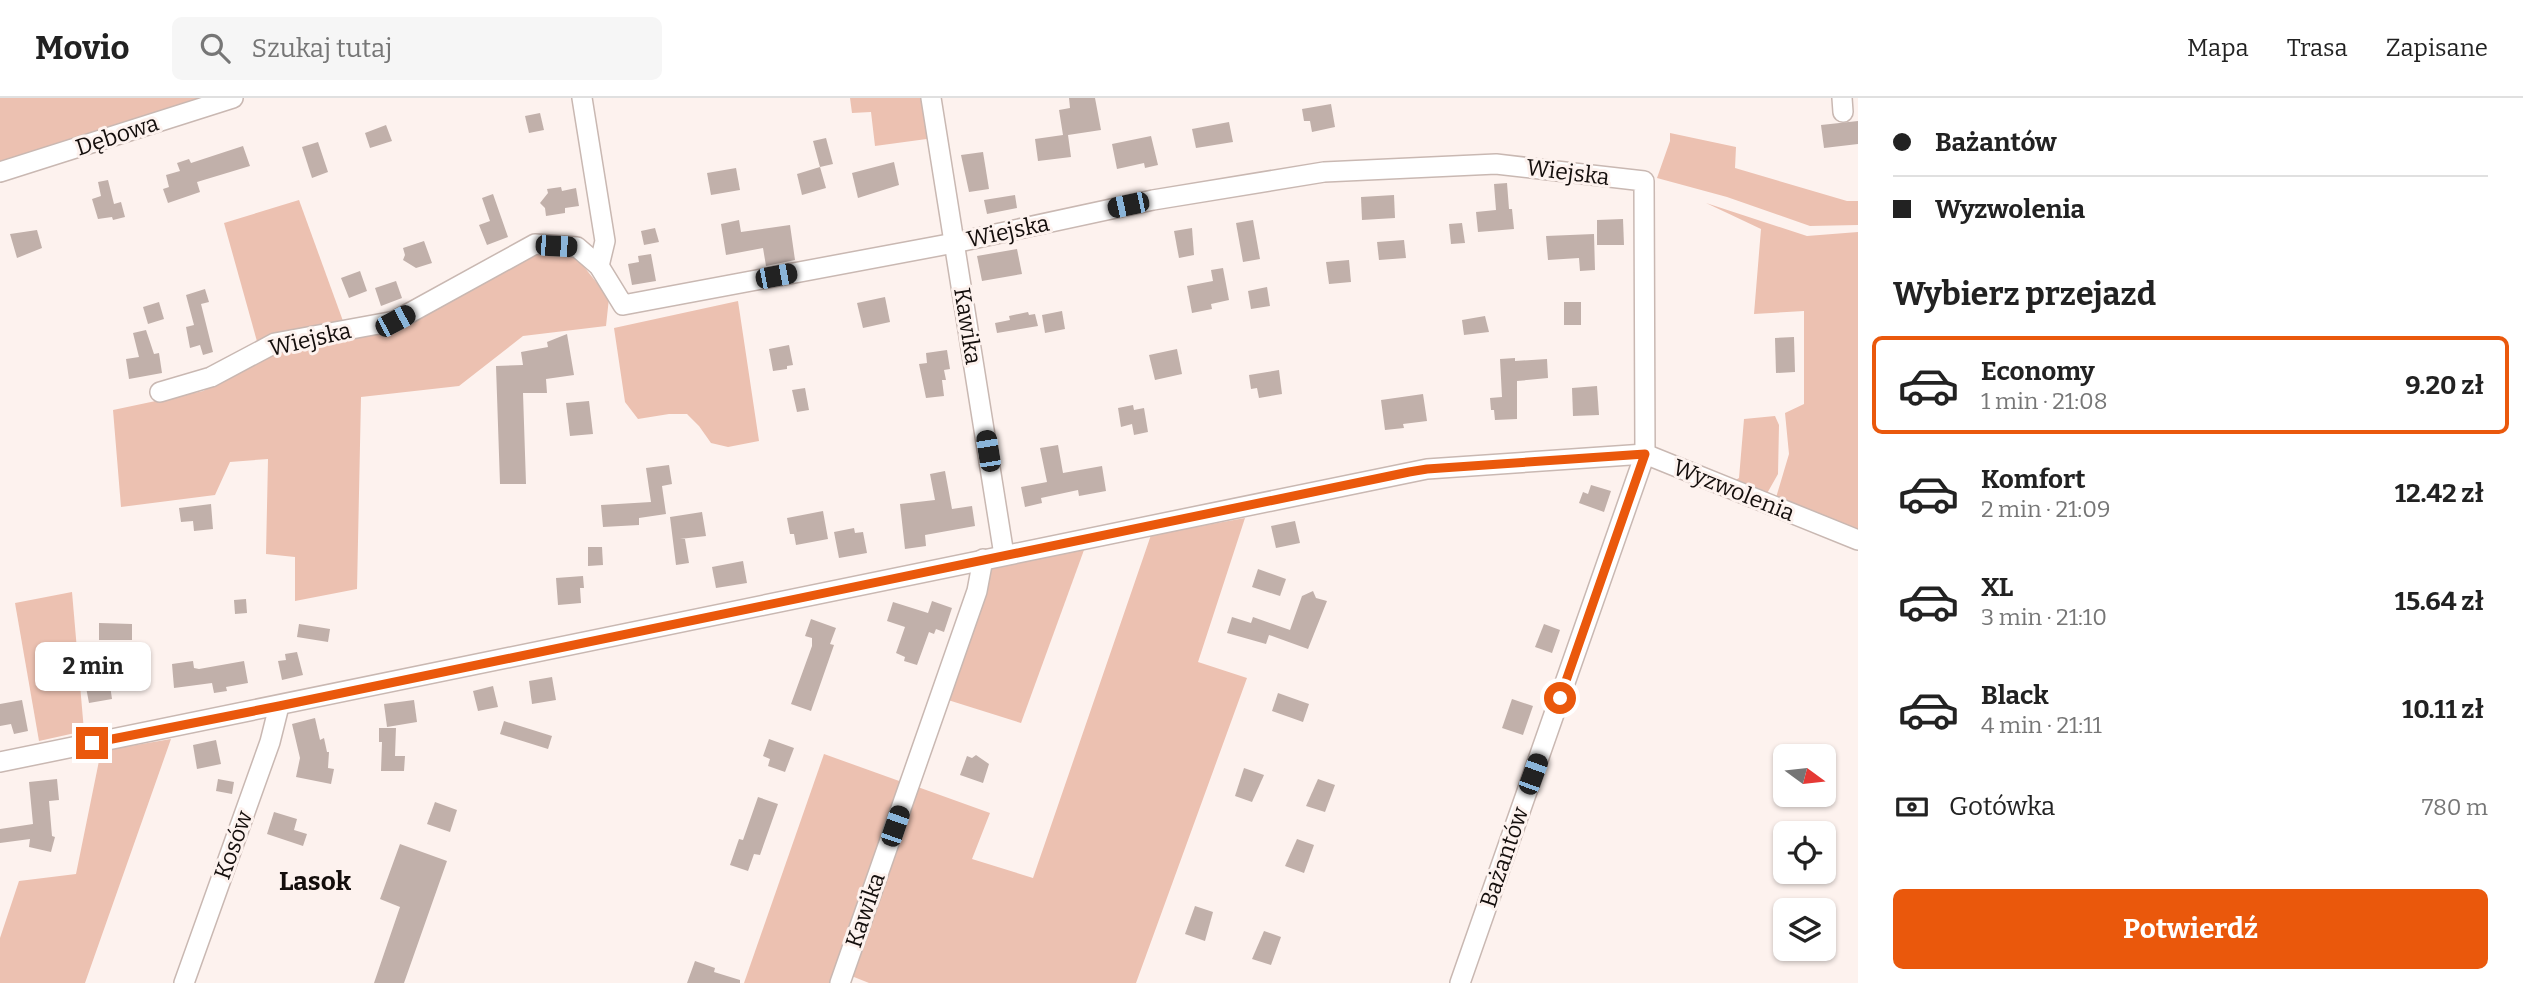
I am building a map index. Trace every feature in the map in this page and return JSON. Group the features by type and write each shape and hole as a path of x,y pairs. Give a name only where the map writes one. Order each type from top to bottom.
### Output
{"street":[{"name":"Dębowa","path":"0,172 233,98"},
{"path":"582,98 605,241 599,266"},
{"name":"Kawika","path":"931,98 1004,555"},
{"name":"Wiejska","path":"160,392 211,377 275,343 395,321 535,244 577,247 599,266 623,305 954,243 1153,200 1324,172 1496,164 1644,181 1645,454"},
{"name":"Wyzwolenia","path":"0,762 1427,469 1645,454 1858,540"},
{"name":"Bażantów","path":"1460,983 1645,454"},
{"name":"Kawika","path":"840,983 977,591 984,559"},
{"name":"Kosów","path":"184,983 270,742 279,706"}],"shaded area":[{"path":"0,98 206,98 0,166"},
{"path":"850,98 926,98 934,138 875,146 871,112 852,113"},
{"path":"1670,133 1736,147 1735,168 1847,201 1858,201 1858,225 1810,226 1727,197 1657,178 1670,141"},
{"path":"299,200 343,321 258,345 224,223"},
{"path":"1706,203 1807,236 1858,232 1858,534 1775,501 1789,454 1785,413 1804,404 1804,311 1754,314 1761,229"},
{"path":"573,253 609,298 606,326 523,336 459,386 361,397 357,589 295,601 295,557 266,554 268,459 230,462 215,495 121,507 113,410 203,391 278,349 399,329 536,254"},
{"path":"738,301 759,441 728,447 711,443 687,414 638,419 625,402 614,328"},
{"path":"1775,416 1779,425 1778,474 1765,497 1734,481 1739,478 1744,419"},
{"path":"1245,518 1198,662 1247,678 1136,983 869,983 849,975 915,786 990,813 972,859 1033,878 1151,535"},
{"path":"1084,550 1021,723 948,700 991,568"},
{"path":"72,592 84,731 39,741 15,603"},
{"path":"171,739 85,983 0,983 0,938 19,881 76,874 101,751"},
{"path":"824,754 902,782 833,983 744,983"}],"building":[{"path":"1069,98 1095,98 1101,130 1068,135 1071,157 1038,161 1035,139 1063,135 1059,110 1070,108"},
{"path":"1331,104 1335,127 1312,132 1310,121 1304,121 1302,109"},
{"path":"540,113 544,130 529,133 525,116"},
{"path":"1858,121 1858,144 1824,148 1821,125"},
{"path":"1229,122 1233,142 1196,148 1192,129"},
{"path":"386,125 392,141 370,148 365,133"},
{"path":"1151,136 1158,165 1145,168 1144,163 1117,169 1112,144"},
{"path":"826,138 833,164 820,167 813,141"},
{"path":"318,142 328,172 312,178 302,147"},
{"path":"243,146 250,166 197,182 200,192 168,203 163,189 169,187 166,175 180,171 177,163 189,159 191,163"},
{"path":"983,152 989,189 969,192 961,155"},
{"path":"894,162 899,185 858,198 852,173"},
{"path":"820,167 826,188 802,195 797,174"},
{"path":"736,168 740,190 711,195 707,173"},
{"path":"108,180 114,204 121,202 125,217 113,220 112,217 98,219 92,199 101,196 98,182"},
{"path":"1507,183 1514,229 1478,232 1476,212 1496,210 1494,184"},
{"path":"561,187 562,191 576,188 579,206 565,208 565,213 546,216 545,208 540,203 548,193 547,189"},
{"path":"493,194 508,237 487,245 479,225 490,221 482,198"},
{"path":"1015,195 1017,208 987,214 984,200"},
{"path":"1394,195 1395,218 1362,220 1361,197"},
{"path":"1623,219 1624,245 1597,245 1597,220"},
{"path":"739,220 741,232 790,225 795,260 766,266 763,248 726,255 721,224"},
{"path":"1253,220 1260,259 1243,262 1236,223"},
{"path":"1462,223 1465,243 1451,244 1449,224"},
{"path":"655,228 659,242 644,245 641,231"},
{"path":"1192,228 1194,255 1179,258 1174,231"},
{"path":"37,230 42,248 17,258 10,234"},
{"path":"1594,234 1595,270 1580,271 1579,258 1548,260 1546,236"},
{"path":"1404,240 1406,258 1379,260 1377,242"},
{"path":"424,241 432,263 416,268 403,260 403,248"},
{"path":"1017,249 1022,274 982,281 977,256"},
{"path":"651,254 656,281 632,285 628,264 639,262 638,256"},
{"path":"1349,260 1351,282 1329,284 1326,262"},
{"path":"1223,268 1229,300 1211,304 1212,309 1192,313 1187,286 1213,281 1211,270"},
{"path":"360,271 367,291 349,298 341,278"},
{"path":"396,281 402,298 381,306 375,288"},
{"path":"1267,287 1270,306 1251,309 1248,291"},
{"path":"205,289 209,302 201,304 213,352 203,355 200,345 190,348 186,327 194,325 186,295"},
{"path":"885,297 890,322 863,328 857,303"},
{"path":"159,302 164,319 148,324 143,307"},
{"path":"1564,302 1581,302 1581,325 1564,325"},
{"path":"1062,311 1065,329 1045,333 1042,315"},
{"path":"1028,312 1029,315 1035,314 1038,326 997,333 995,323 1010,320 1009,316"},
{"path":"1485,316 1489,332 1464,335 1462,320"},
{"path":"146,330 154,354 159,353 162,373 129,379 126,359 139,357 133,333"},
{"path":"567,334 574,375 546,379 547,393 523,393 526,484 500,484 496,366 523,365 521,352 548,347 547,342"},
{"path":"1794,337 1795,372 1776,373 1775,338"},
{"path":"789,345 793,365 787,366 787,369 773,371 769,349"},
{"path":"1177,349 1182,374 1155,380 1149,355"},
{"path":"947,350 950,369 944,370 944,396 926,398 919,364 927,363 926,353"},
{"path":"1515,358 1515,361 1547,359 1548,378 1517,381 1517,419 1495,420 1490,398 1502,397 1500,359"},
{"path":"1279,370 1282,394 1259,398 1257,388 1251,389 1249,375"},
{"path":"1597,386 1599,415 1573,416 1572,388"},
{"path":"805,388 809,410 797,412 792,390"},
{"path":"1423,394 1427,421 1385,430 1381,400"},
{"path":"589,401 593,434 570,436 566,403"},
{"path":"1133,405 1134,410 1144,408 1148,432 1134,435 1132,424 1121,427 1118,408"},
{"path":"1058,445 1063,473 1102,466 1106,491 1079,496 1078,490 1041,498 1042,503 1025,507 1021,487 1047,482 1040,448"},
{"path":"669,465 672,484 662,486 666,514 639,518 639,525 603,527 601,505 651,502 646,468"},
{"path":"945,471 952,509 972,506 975,526 925,535 926,546 905,549 900,504 935,500 930,474"},
{"path":"1591,485 1611,491 1604,512 1579,503 1583,492 1588,494"},
{"path":"211,504 213,529 194,531 193,521 181,522 179,508"},
{"path":"823,511 828,539 796,545 794,534 790,534 787,518"},
{"path":"702,512 706,536 680,539 685,539 689,563 676,565 670,517"},
{"path":"1295,521 1300,543 1276,548 1271,526"},
{"path":"854,528 855,533 863,532 867,553 839,558 834,532"},
{"path":"588,547 602,547 603,565 588,566"},
{"path":"743,561 747,583 716,588 712,567"},
{"path":"1258,569 1286,579 1280,596 1252,587"},
{"path":"583,576 584,588 580,588 581,603 558,605 556,578"},
{"path":"1313,591 1316,598 1327,601 1308,649 1269,635 1266,644 1227,633 1232,617 1251,623 1253,617 1290,630 1302,596"},
{"path":"246,599 247,613 235,614 234,600"},
{"path":"932,601 952,608 944,632 936,629 934,634 929,632 917,665 904,661 905,657 896,653 905,627 887,621 893,602 928,613"},
{"path":"811,619 836,628 830,644 834,645 811,711 791,704 812,646 812,638 805,636"},
{"path":"99,623 132,624 132,640 99,640"},
{"path":"299,624 330,629 328,642 297,637"},
{"path":"1544,624 1560,630 1552,653 1535,647"},
{"path":"297,652 303,675 282,680 278,661 286,660 285,654"},
{"path":"193,661 194,668 199,669 244,661 248,683 226,687 227,691 214,693 212,683 174,688 172,664"},
{"path":"133,662 133,679 109,679 112,699 89,703 85,682 94,680 75,681 74,673"},
{"path":"552,677 556,700 532,704 529,681"},
{"path":"493,686 498,707 478,711 473,691"},
{"path":"1278,693 1309,704 1303,722 1272,711"},
{"path":"1512,699 1533,706 1523,735 1502,728"},
{"path":"22,700 28,731 14,734 11,724 0,726 0,704"},
{"path":"414,700 417,722 387,727 384,704"},
{"path":"315,718 320,740 324,738 329,752 328,768 334,769 331,784 296,777 300,758 292,724"},
{"path":"504,721 552,736 548,749 500,734"},
{"path":"379,728 396,728 395,756 405,756 404,771 381,771 382,742 379,742"},
{"path":"769,739 794,748 785,772 768,766 770,759 763,756"},
{"path":"216,740 221,764 197,769 193,745"},
{"path":"976,755 989,764 983,783 960,775 967,756 972,758"},
{"path":"1244,768 1264,775 1252,802 1235,796"},
{"path":"57,779 59,800 49,801 52,836 55,837 51,852 29,847 30,839 0,843 0,829 33,824 29,782"},
{"path":"218,779 234,782 232,794 216,791"},
{"path":"1318,779 1335,785 1325,812 1306,806"},
{"path":"758,797 778,804 760,855 754,854 748,871 730,865 739,839 743,840"},
{"path":"435,802 457,810 450,832 427,824"},
{"path":"274,812 297,819 294,830 307,834 303,846 267,834"},
{"path":"1297,839 1314,845 1304,873 1285,866"},
{"path":"400,844 447,861 404,983 374,983 400,907 380,899"},
{"path":"1195,906 1213,912 1205,941 1185,934"},
{"path":"1264,931 1281,937 1271,965 1252,959"},
{"path":"695,961 715,968 714,972 740,980 740,983 687,983"}],"district":[{"name":"Lasok","path":"315,881"}],"route":[{"path":"92,743 1409,472 1645,454 1560,698"}]}
